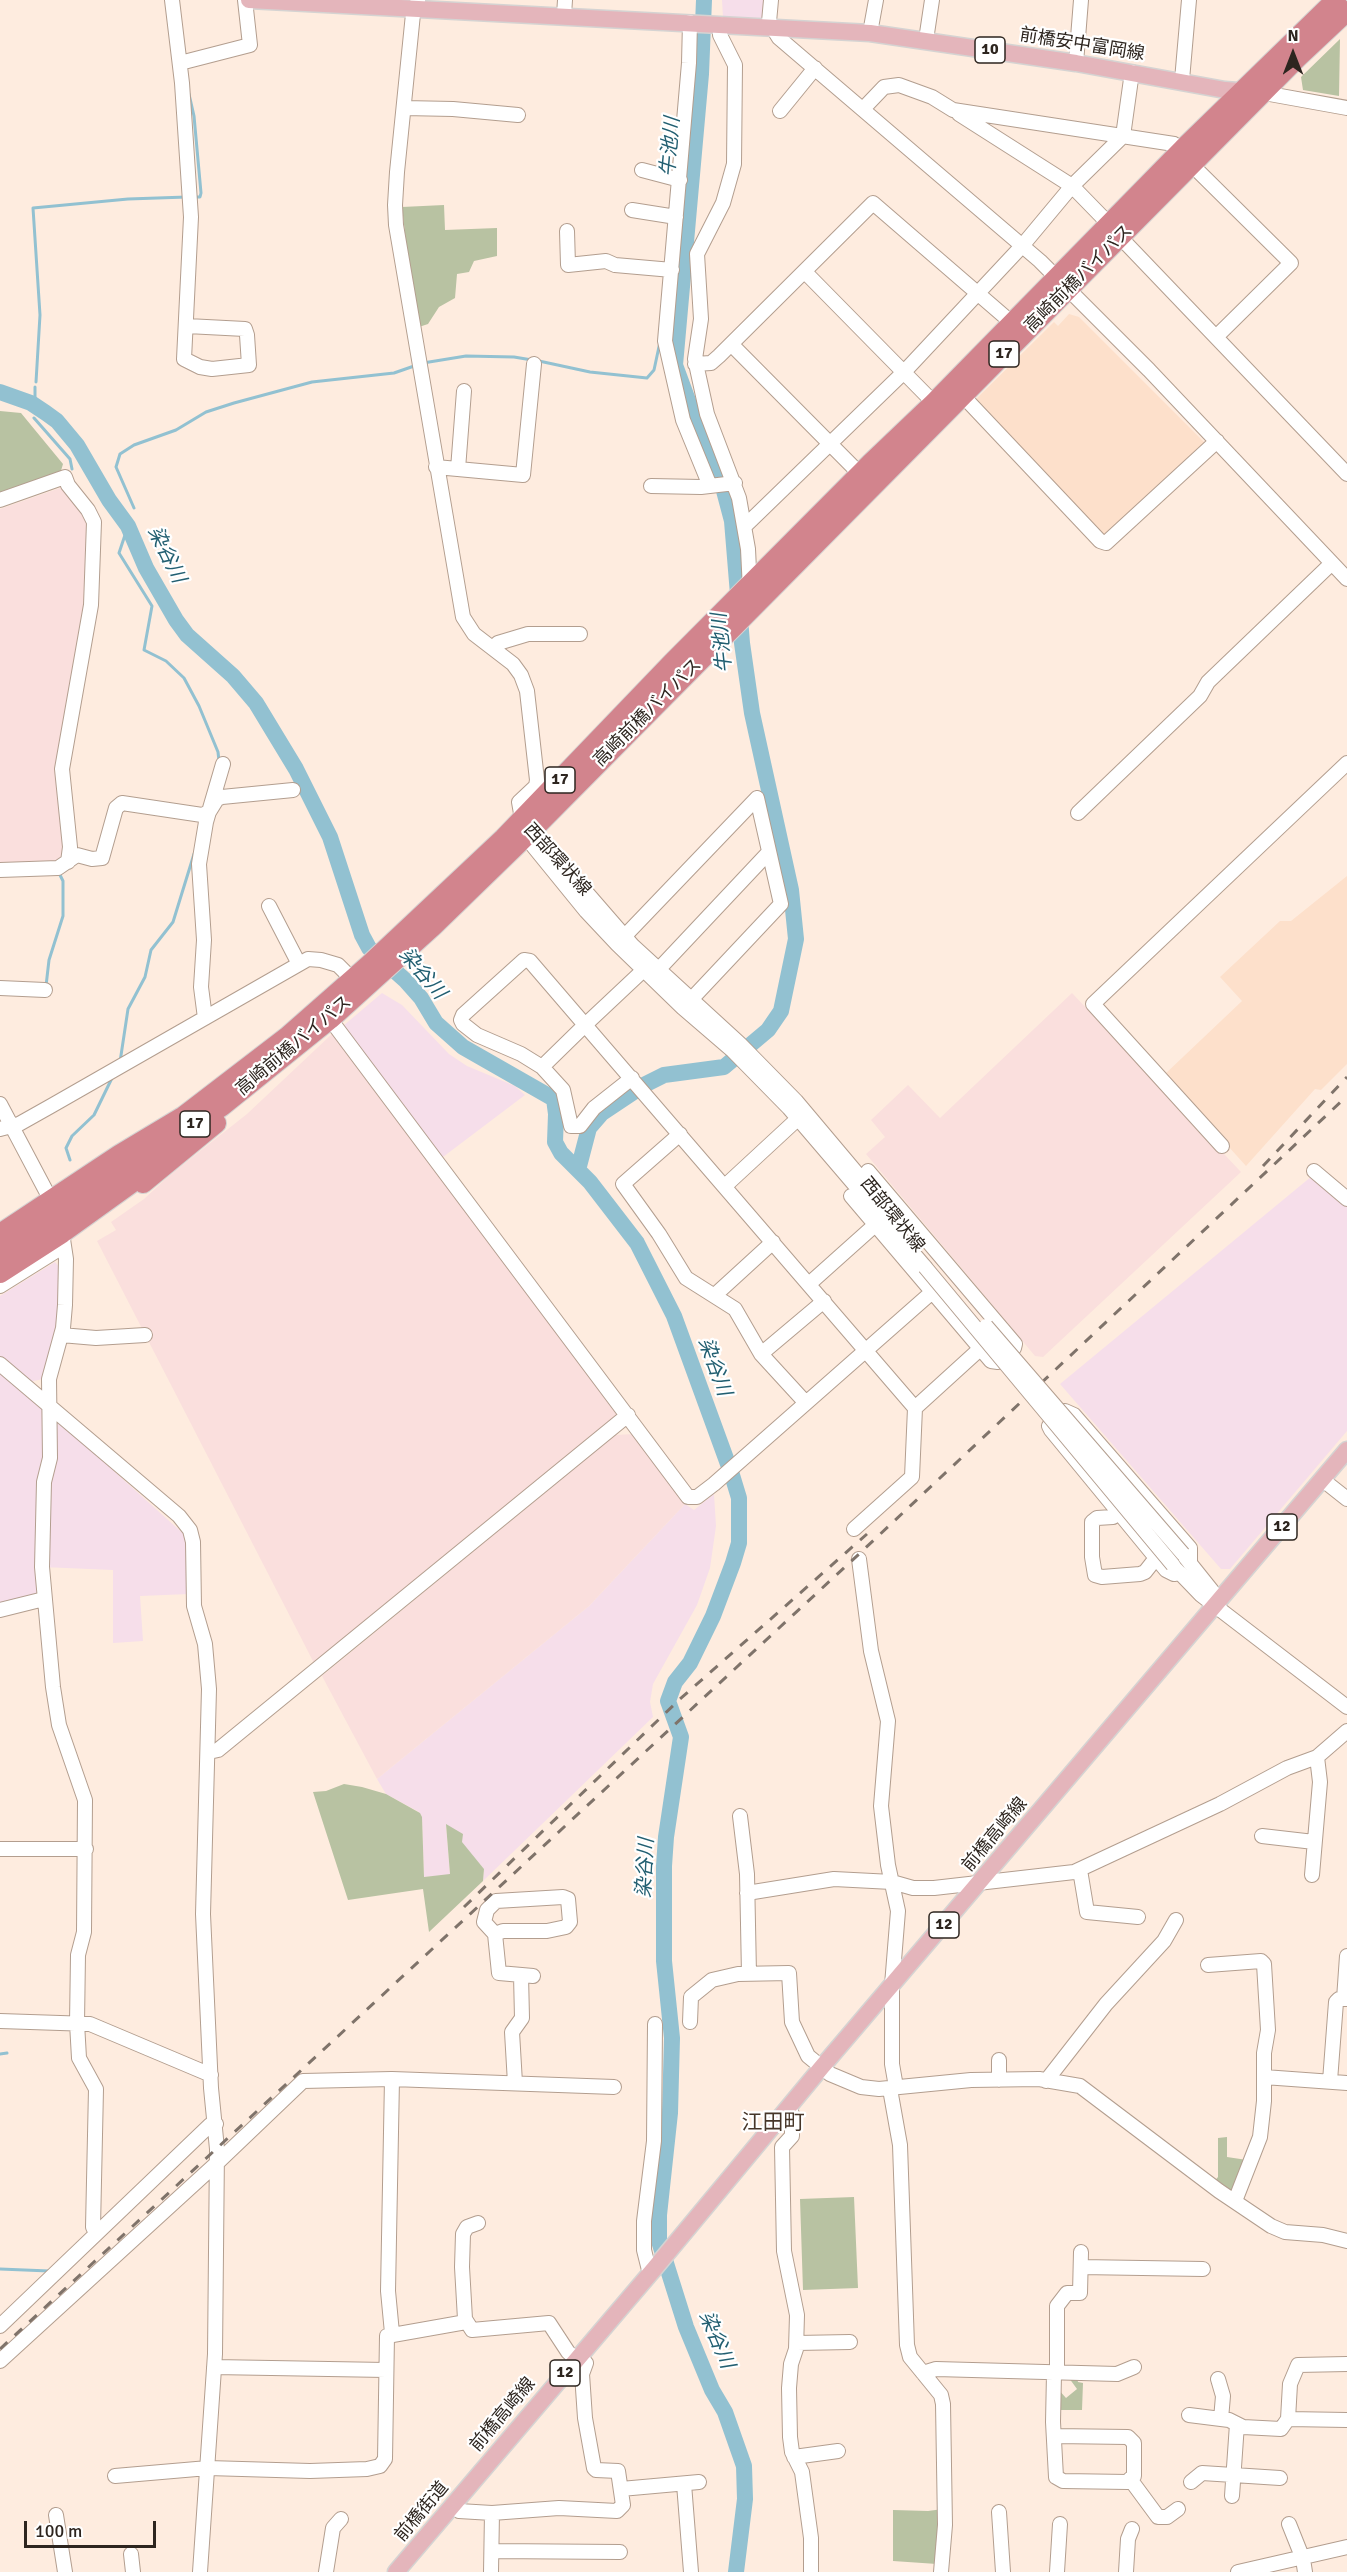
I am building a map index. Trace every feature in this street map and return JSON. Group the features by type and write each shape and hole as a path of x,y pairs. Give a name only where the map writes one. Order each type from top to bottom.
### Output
{"highway":[{"name":"高崎前橋バイパス","path":"1188,157 1241,92 1336,0"},
{"name":"高崎前橋バイパス","path":"742,606 963,396 1062,285 1188,157 1264,93 1347,11"},
{"name":"高崎前橋バイパス","path":"0,1255 188,1140 222,1106 330,1019 374,970 527,828 742,606 860,474 934,403 1012,322 1062,285"},
{"name":"高崎前橋バイパス","path":"0,1234 60,1217 184,1116 287,1037 353,980 374,970"},
{"path":"0,1273 60,1217 106,1214 251,1094 272,1067"}],"main road":[{"name":"10","path":"249,0 564,8 717,24"},
{"name":"前橋安中富岡線","path":"717,24 870,33 926,40 1132,72 1241,92 1264,93"},
{"name":"前橋高崎線","path":"476,2478 581,2361 652,2271 821,2068 1347,1450"},
{"name":"前橋街道","path":"396,2572 476,2478"}],"street":[{"path":"172,0 180,63 191,228 184,359 200,367 212,369 249,365 245,329 187,326"},
{"path":"180,63 249,46 244,0"},
{"path":"771,0 769,22 779,38 1022,246 1217,441 1347,579"},
{"path":"870,33 876,0"},
{"path":"926,40 932,0"},
{"path":"1076,63 1081,0"},
{"path":"1182,81 1189,0"},
{"path":"417,5 413,14 395,201 396,225 463,617 474,634 517,669 527,691 537,780 536,786 519,802 527,828"},
{"path":"692,23 665,341 683,420 711,486"},
{"path":"717,24 735,65 734,164 723,203 697,254 701,309 695,364 712,429 734,483 745,526 742,606"},
{"path":"780,111 815,68"},
{"path":"745,526 904,372 1022,246 1072,186 1123,136 1132,72"},
{"path":"863,109 880,89 899,85 932,97 1072,186 1347,474"},
{"path":"1264,93 1347,108"},
{"path":"404,108 518,115"},
{"path":"953,110 1174,144 1291,263 1216,337"},
{"path":"642,170 680,180"},
{"path":"695,364 711,363 806,272 873,203 1012,322"},
{"path":"632,210 676,217"},
{"path":"567,231 568,265 606,261 615,265 672,270"},
{"path":"806,272 934,403"},
{"path":"731,344 860,474"},
{"path":"436,467 523,475 534,364"},
{"path":"458,469 464,391"},
{"path":"963,396 1100,541 1106,543 1217,441"},
{"path":"0,500 65,477 68,485 88,510 94,522 91,605 62,769 70,847 68,862"},
{"path":"651,486 711,486 734,483"},
{"path":"1078,813 1200,696 1208,682 1332,563"},
{"path":"493,648 498,643 528,634 580,634"},
{"path":"1222,1146 1093,1004 1347,763"},
{"path":"205,1018 201,987 204,940 199,872 203,832 223,764"},
{"path":"0,870 58,868 77,855 92,859 102,858 116,808 122,803 202,815 209,812 217,800 222,797 293,790"},
{"path":"621,940 757,798 781,904 687,1004"},
{"name":"西部環状線","path":"527,828 621,940 687,1004 736,1047 802,1115 835,1145 929,1265"},
{"path":"542,1067 585,1025 651,968 769,852"},
{"path":"269,906 299,964"},
{"path":"6,1127 116,1071 299,964 312,959 327,961 339,967 353,980"},
{"path":"633,1080 594,1108 580,1126 574,1127 569,1124 563,1090 542,1067 521,1054 477,1035 463,1024 462,1017 522,960 526,959 585,1025 648,1097 915,1408 912,1477 854,1529"},
{"path":"0,988 45,990"},
{"path":"330,1019 688,1497 697,1497 714,1484 931,1293"},
{"path":"0,1104 6,1127 60,1217 66,1273 61,1335 49,1379 50,1458 44,1482 44,1599 59,1725 85,1800 84,1932 78,1954 77,2023 79,2058 96,2088 93,2227 96,2233"},
{"path":"725,1186 802,1115"},
{"name":"西部環状線","path":"802,1115 842,1171 929,1265"},
{"path":"680,1134 623,1184 659,1234 686,1278 735,1309 761,1354 805,1402"},
{"path":"835,1145 843,1147 860,1162 1015,1346 996,1363 991,1361 931,1293 875,1225 845,1187 842,1171"},
{"path":"1314,1171 1347,1199"},
{"path":"0,1286 60,1217"},
{"path":"809,1284 875,1225"},
{"path":"715,1295 773,1242"},
{"path":"929,1265 1181,1564 1201,1594 1347,1707"},
{"path":"761,1354 824,1301"},
{"path":"61,1335 96,1338 145,1335"},
{"path":"915,1408 981,1348"},
{"path":"0,1364 179,1516 190,1530 193,1542 194,1606 205,1644 208,1666 209,1752 203,1914 217,2163 214,2367 200,2572"},
{"path":"1065,1411 1074,1415 1190,1548 1181,1564 1169,1572 1119,1513 1051,1430 1051,1423 1065,1411"},
{"path":"209,1752 218,1750 227,1743 628,1415"},
{"path":"1323,1480 1347,1499"},
{"path":"1119,1513 1113,1517 1097,1518 1092,1522 1092,1557 1095,1575 1102,1577 1140,1574 1145,1572 1156,1558"},
{"path":"860,1559 871,1651 888,1721 881,1806 898,1923 892,1985 892,2064 900,2145 907,2345 910,2357 941,2395 943,2404 945,2526 941,2572"},
{"path":"0,1610 44,1599"},
{"path":"747,1893 834,1879 892,1882 913,1888 1063,1874 1080,1870 1220,1804 1287,1768 1317,1757 1347,1731"},
{"path":"1312,1875 1320,1782 1317,1757"},
{"path":"740,1816 746,1861 748,1974"},
{"path":"1262,1836 1314,1842"},
{"path":"0,1849 86,1849"},
{"path":"1080,1870 1087,1912 1138,1917"},
{"path":"495,1934 547,1931 566,1927 570,1922 569,1901 563,1897 497,1900 487,1910 484,1922 495,1934 497,1971 501,1974 527,1975 521,2021 512,2032 514,2083"},
{"path":"1046,2081 1106,2004 1164,1941 1176,1920"},
{"path":"1330,2081 1340,2042 1336,2002 1337,1999 1346,1999 1347,1956"},
{"path":"1208,1965 1263,1962 1268,2023 1264,2053 1260,2137 1235,2201"},
{"path":"690,2022 691,1997 700,1987 718,1977 789,1973 792,2022 808,2056 821,2068 861,2087 893,2088 971,2080 1046,2081 1080,2086 1235,2201 1277,2229 1323,2235 1347,2241"},
{"path":"0,2021 90,2024 211,2074"},
{"path":"652,2271 644,2250 644,2221 654,2140 656,2024"},
{"path":"999,2060 999,2080"},
{"path":"1264,2078 1347,2083"},
{"path":"392,2079 388,2291 392,2333"},
{"path":"0,2361 217,2163 303,2081 392,2079 614,2087"},
{"path":"788,2108 792,2114 792,2136 782,2147 784,2251 796,2302 797,2343 790,2370 790,2446 802,2472 810,2528 811,2572"},
{"path":"0,2326 210,2125 216,2124"},
{"path":"452,2507 459,2511 492,2513 559,2508 617,2511 623,2504 618,2471 594,2468 585,2418 581,2361 568,2352 549,2323 475,2332 466,2322 462,2267 463,2234 467,2227 478,2223"},
{"path":"1055,2436 1128,2437 1134,2443 1134,2476 1128,2482 1063,2481 1056,2477 1055,2436 1054,2374 1057,2368 1057,2306 1066,2293 1080,2293 1082,2252"},
{"path":"1081,2267 1203,2270"},
{"path":"115,2476 208,2468 310,2471 367,2469 380,2466 385,2459 387,2338 392,2333 466,2322"},
{"path":"797,2343 850,2342"},
{"path":"1189,2415 1279,2430 1288,2419 1290,2384 1298,2365 1347,2364"},
{"path":"214,2367 386,2370"},
{"path":"923,2373 936,2370 1117,2374 1134,2367"},
{"path":"1218,2379 1222,2392 1221,2419"},
{"path":"1288,2419 1347,2420"},
{"path":"1232,2496 1237,2424"},
{"path":"794,2457 838,2451"},
{"path":"1191,2482 1202,2474 1280,2478"},
{"path":"1130,2479 1158,2517 1167,2517 1178,2509"},
{"path":"621,2489 699,2482"},
{"path":"684,2484 691,2572"},
{"path":"999,2512 1003,2572"},
{"path":"491,2572 492,2513"},
{"path":"56,2516 65,2572"},
{"path":"326,2572 333,2528 341,2519"},
{"path":"1057,2572 1060,2524"},
{"path":"1289,2524 1304,2565"},
{"path":"1126,2572 1128,2539 1132,2529"},
{"path":"1238,2572 1273,2563 1304,2565 1347,2547"},
{"path":"492,2551 620,2552"},
{"path":"131,2554 133,2572"}],"shaded area":[{"path":"722,0 766,0 765,20 723,17"},
{"path":"1069,314 1079,317 1205,445 1102,538 974,401 1054,322 1058,326"},
{"path":"63,487 88,518 86,609 57,772 61,832 65,843 64,861 0,866 0,509"},
{"path":"1347,876 1347,1064 1321,1090 1315,1089 1246,1166 1164,1075 1242,1001 1220,977 1280,921 1291,921"},
{"path":"382,993 402,1005 449,1054 467,1066 515,1086 525,1095 439,1160 343,1026"},
{"path":"1072,993 1241,1172 1043,1357 1035,1356 866,1154 885,1137 871,1120 908,1085 940,1118"},
{"path":"333,1033 623,1414 315,1665 97,1241 116,1230 111,1222 144,1199 171,1174 247,1114"},
{"path":"1312,1176 1347,1206 1347,1431 1230,1569 1221,1569 1060,1384"},
{"path":"55,1262 61,1269 59,1326 43,1379 29,1382 0,1360 0,1296"},
{"path":"0,1373 46,1410 187,1537 189,1594 140,1596 143,1641 113,1643 113,1570 42,1567 40,1592 36,1597 0,1607"},
{"path":"635,1434 685,1504 589,1606 377,1779 322,1676 615,1435"},
{"path":"714,1494 716,1526 710,1568 697,1605 653,1684 650,1702 653,1717 483,1881 484,1869 446,1825 450,1875 424,1877 422,1817 419,1812 386,1794 377,1779 589,1606 685,1504 694,1510"}],"green space":[{"path":"1340,39 1339,96 1303,90 1301,77"},
{"path":"444,205 445,230 497,228 497,256 474,261 469,272 457,274 455,298 439,307 428,324 416,328 402,207"},
{"path":"0,411 21,413 63,464 60,474 0,494"},
{"path":"344,1784 386,1794 420,1813 424,1877 450,1874 446,1824 463,1834 462,1842 484,1869 483,1881 429,1932 423,1889 348,1900 313,1792 326,1791"},
{"path":"1227,2137 1227,2157 1247,2160 1232,2195 1213,2183 1218,2177 1218,2138"},
{"path":"854,2197 858,2288 803,2290 800,2199"},
{"path":"1077,2377 1078,2382 1083,2383 1082,2410 1057,2410 1058,2389 1066,2398 1077,2389 1069,2378"},
{"path":"943,2509 937,2564 893,2561 893,2510"}],"waterway":[{"name":"牛池川","path":"578,1170 589,1128 602,1113 644,1085 664,1075 724,1067 768,1030 781,1011 796,939 791,890 752,713 742,643 732,521 719,472 704,444 675,365 701,74 704,0"},
{"path":"189,94 194,116 201,193 200,197 194,197"},
{"path":"36,382 40,315 33,208 128,199 187,197"},
{"path":"539,361 590,372 647,378 654,370 660,342"},
{"path":"423,363 466,356 514,357 532,360"},
{"path":"134,508 116,467 120,454 134,445 176,430 206,412 234,403 312,382 394,373 417,365"},
{"path":"35,387 35,411"},
{"name":"染谷川","path":"0,392 31,403 46,413 57,421 77,445 109,500 128,526 146,568 176,620 187,635 233,676 256,703 296,769 330,837 362,935 369,948 405,980 421,998 436,1023 463,1047 554,1099 555,1142 561,1153 590,1182 637,1243 674,1316 732,1475 739,1498 739,1543 713,1616 690,1663 675,1682 668,1701 681,1737 666,1837 664,1866 664,1961 672,2038 670,2113 659,2215 659,2241 686,2327 712,2390 725,2412 744,2466 745,2499 736,2572"},
{"path":"34,418 70,459 72,469"},
{"path":"128,526 119,553 152,606 144,650 166,661 184,678 199,706 218,752 219,761"},
{"path":"120,1062 128,1009 145,977 151,950 173,922 194,854"},
{"path":"46,986 49,960 63,916 63,881 60,875"},
{"path":"70,1160 66,1148 72,1136 94,1115 113,1076"},
{"path":"0,2054 7,2053"},
{"path":"0,2269 49,2271"}],"railway":[{"path":"1263,1166 1347,1077"},
{"path":"0,2349 859,1554 1347,1096"},
{"path":"464,1907 680,1699 867,1534"}],"district":[{"name":"江田町","path":"773,2123"}]}
